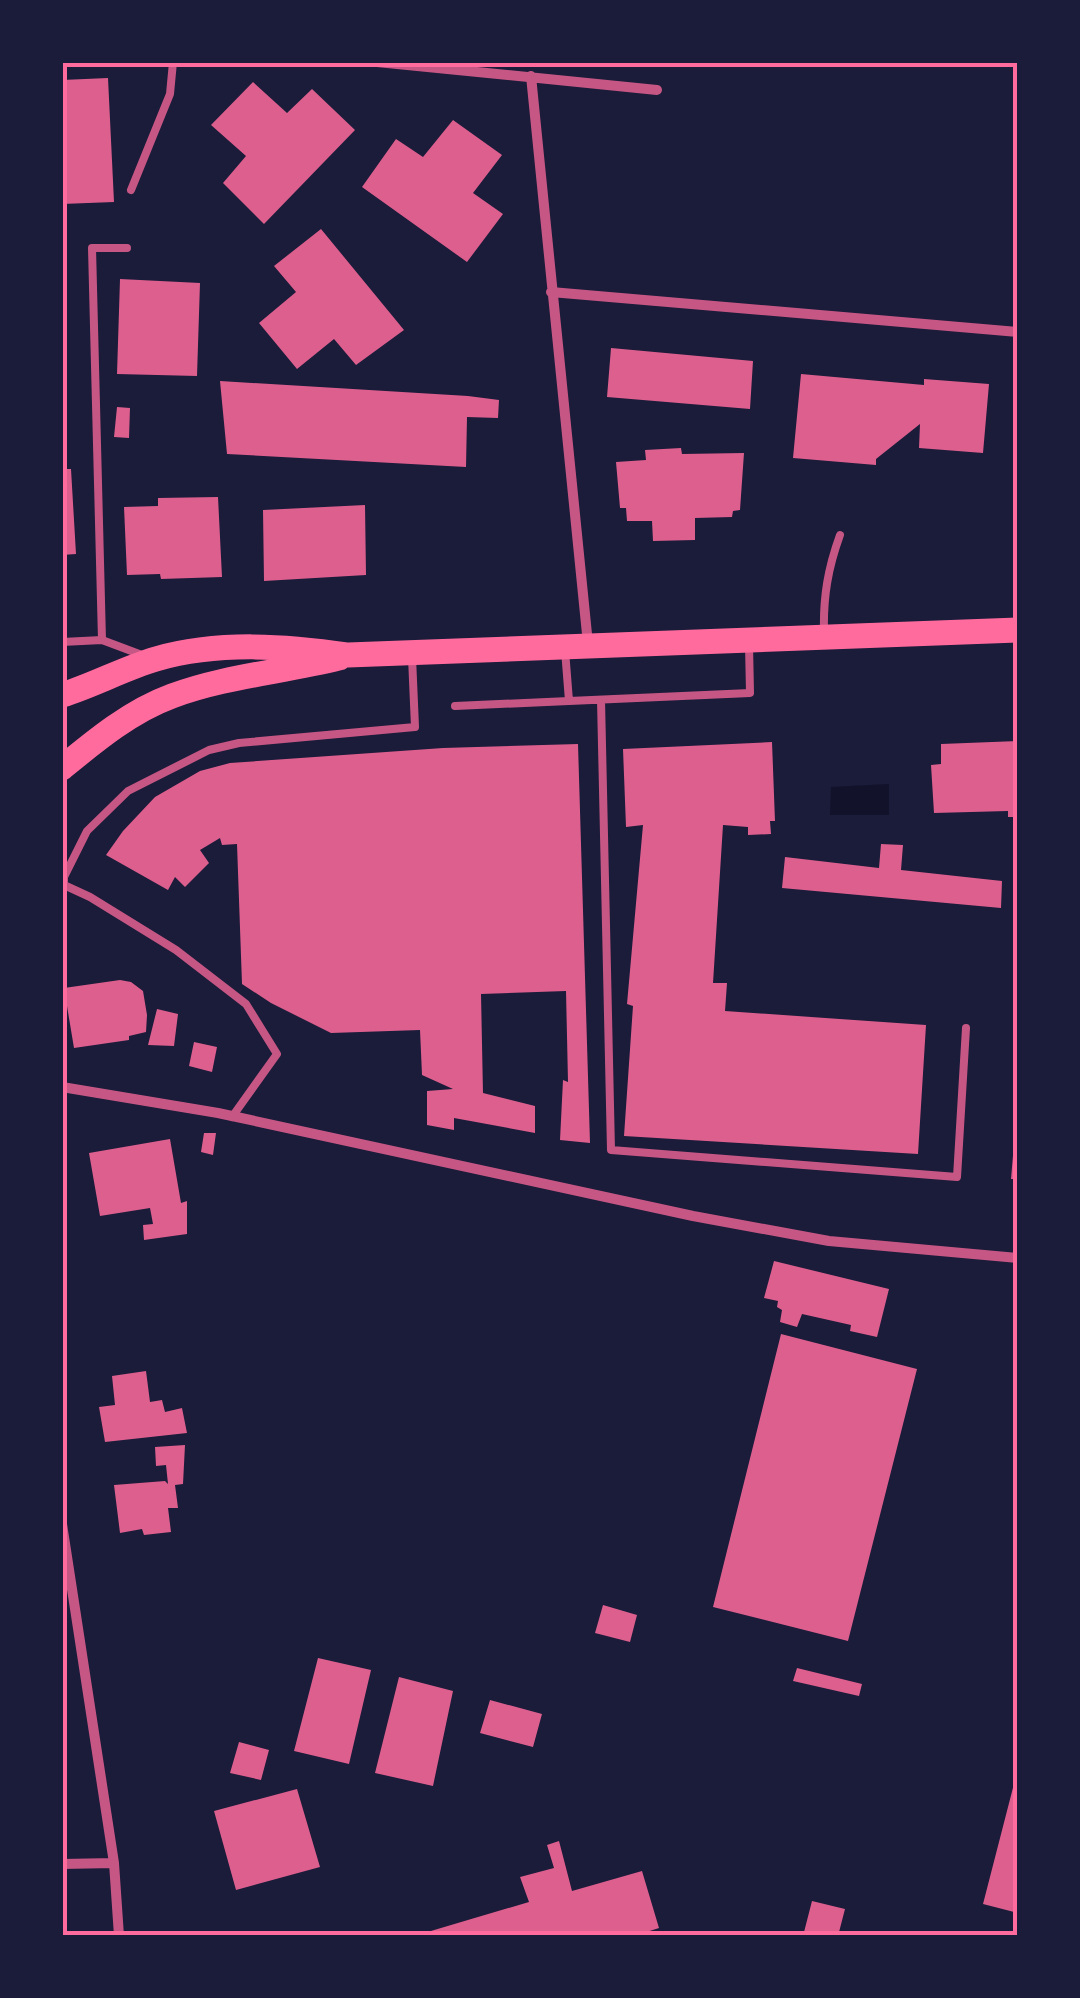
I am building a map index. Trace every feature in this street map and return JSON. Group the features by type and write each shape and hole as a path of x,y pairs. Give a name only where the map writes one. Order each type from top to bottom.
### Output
{"main road":[{"path":"62,768 97,739 172,696 348,655 1018,630"},
{"path":"62,695 156,659 224,649 287,646 348,655"}],"street":[{"path":"377,62 658,90"},
{"path":"531,76 577,646"},
{"path":"551,292 1018,332"},
{"path":"62,1087 232,1116 674,1212 829,1241 1018,1258"},
{"path":"62,1524 114,1863 119,1936"},
{"path":"62,1864 114,1863"}],"lane":[{"path":"131,190 170,94 173,62"},
{"path":"102,640 92,248 126,248"},
{"path":"824,638 823,598 840,534"},
{"path":"62,642 102,640 156,659"},
{"path":"455,706 750,693 748,640"},
{"path":"568,701 577,646"},
{"path":"232,1116 277,1054 246,1004 176,950 90,896 64,886 64,877 87,831 128,791 209,750 239,743 415,727 412,652"},
{"path":"601,700 610,1150 958,1177 966,1028"}],"shaded area":[{"path":"889,784 889,815 830,815 831,787"}],"building":[{"path":"108,78 114,202 62,204 62,80"},
{"path":"253,82 287,113 312,89 355,130 264,224 223,183 246,156 211,125"},
{"path":"453,120 502,155 473,193 503,214 467,262 362,187 396,139 423,157"},
{"path":"321,229 404,330 356,365 334,339 297,369 259,323 296,292 274,266"},
{"path":"120,279 200,283 197,376 117,374"},
{"path":"611,348 753,361 750,409 607,397"},
{"path":"801,374 924,385 924,379 989,384 983,453 919,448 920,424 876,459 876,465 793,458"},
{"path":"220,381 499,400 498,418 467,417 466,467 227,454"},
{"path":"117,407 130,408 129,438 114,437"},
{"path":"681,448 682,454 744,453 740,510 733,511 732,517 695,518 695,540 653,541 652,521 627,521 626,508 620,508 616,462 646,460 645,450"},
{"path":"62,469 71,469 76,554 62,555"},
{"path":"218,497 222,577 161,579 160,574 127,575 124,507 158,506 158,498"},
{"path":"365,505 366,575 264,581 263,510"},
{"path":"1018,741 1018,817 1008,817 1008,811 934,813 931,765 941,764 941,744"},
{"path":"772,742 775,821 770,821 771,834 748,835 748,827 723,825 713,983 727,983 725,1011 926,1025 918,1154 624,1136 633,1006 627,1004 643,825 626,827 623,749"},
{"path":"578,744 590,1143 560,1140 563,1080 568,1082 566,991 481,994 483,1093 535,1106 535,1133 454,1118 454,1130 427,1125 427,1091 453,1089 422,1075 420,1030 331,1033 242,984 237,844 222,845 220,838 200,850 209,863 185,887 175,877 168,890 106,855 155,797 200,771 230,763 443,748"},
{"path":"881,844 903,845 901,870 1002,881 1001,908 782,888 785,857 879,868"},
{"path":"120,980 143,991 146,1032 129,1036 129,1040 74,1048 64,988"},
{"path":"157,1009 178,1014 174,1046 148,1045"},
{"path":"194,1042 217,1047 212,1072 189,1066"},
{"path":"1015,1132 1018,1179 1011,1179"},
{"path":"204,1133 216,1133 213,1155 201,1152"},
{"path":"170,1139 181,1203 187,1201 187,1234 144,1240 143,1225 153,1224 150,1208 100,1216 89,1153"},
{"path":"774,1261 889,1289 877,1337 850,1331 851,1325 802,1314 797,1327 780,1322 782,1310 777,1307 778,1301 764,1298"},
{"path":"781,1334 917,1369 848,1641 713,1607"},
{"path":"146,1371 150,1402 162,1400 165,1412 182,1408 187,1433 105,1442 99,1407 115,1405 112,1376"},
{"path":"185,1445 183,1484 175,1485 178,1508 168,1508 171,1532 144,1535 142,1529 120,1533 114,1485 165,1481 168,1484 166,1465 156,1466 155,1447"},
{"path":"603,1605 637,1615 630,1642 595,1633"},
{"path":"318,1658 371,1670 349,1764 294,1751"},
{"path":"797,1668 862,1684 859,1696 793,1681"},
{"path":"399,1677 453,1691 433,1786 375,1773"},
{"path":"490,1700 542,1714 533,1747 480,1733"},
{"path":"239,1742 269,1750 261,1780 230,1773"},
{"path":"1018,1776 1018,1913 983,1904"},
{"path":"297,1789 320,1867 236,1890 214,1811"},
{"path":"559,1841 572,1891 642,1871 659,1928 634,1936 414,1936 529,1902 520,1877 554,1868 547,1845"},
{"path":"812,1901 845,1909 838,1936 803,1936"}]}
